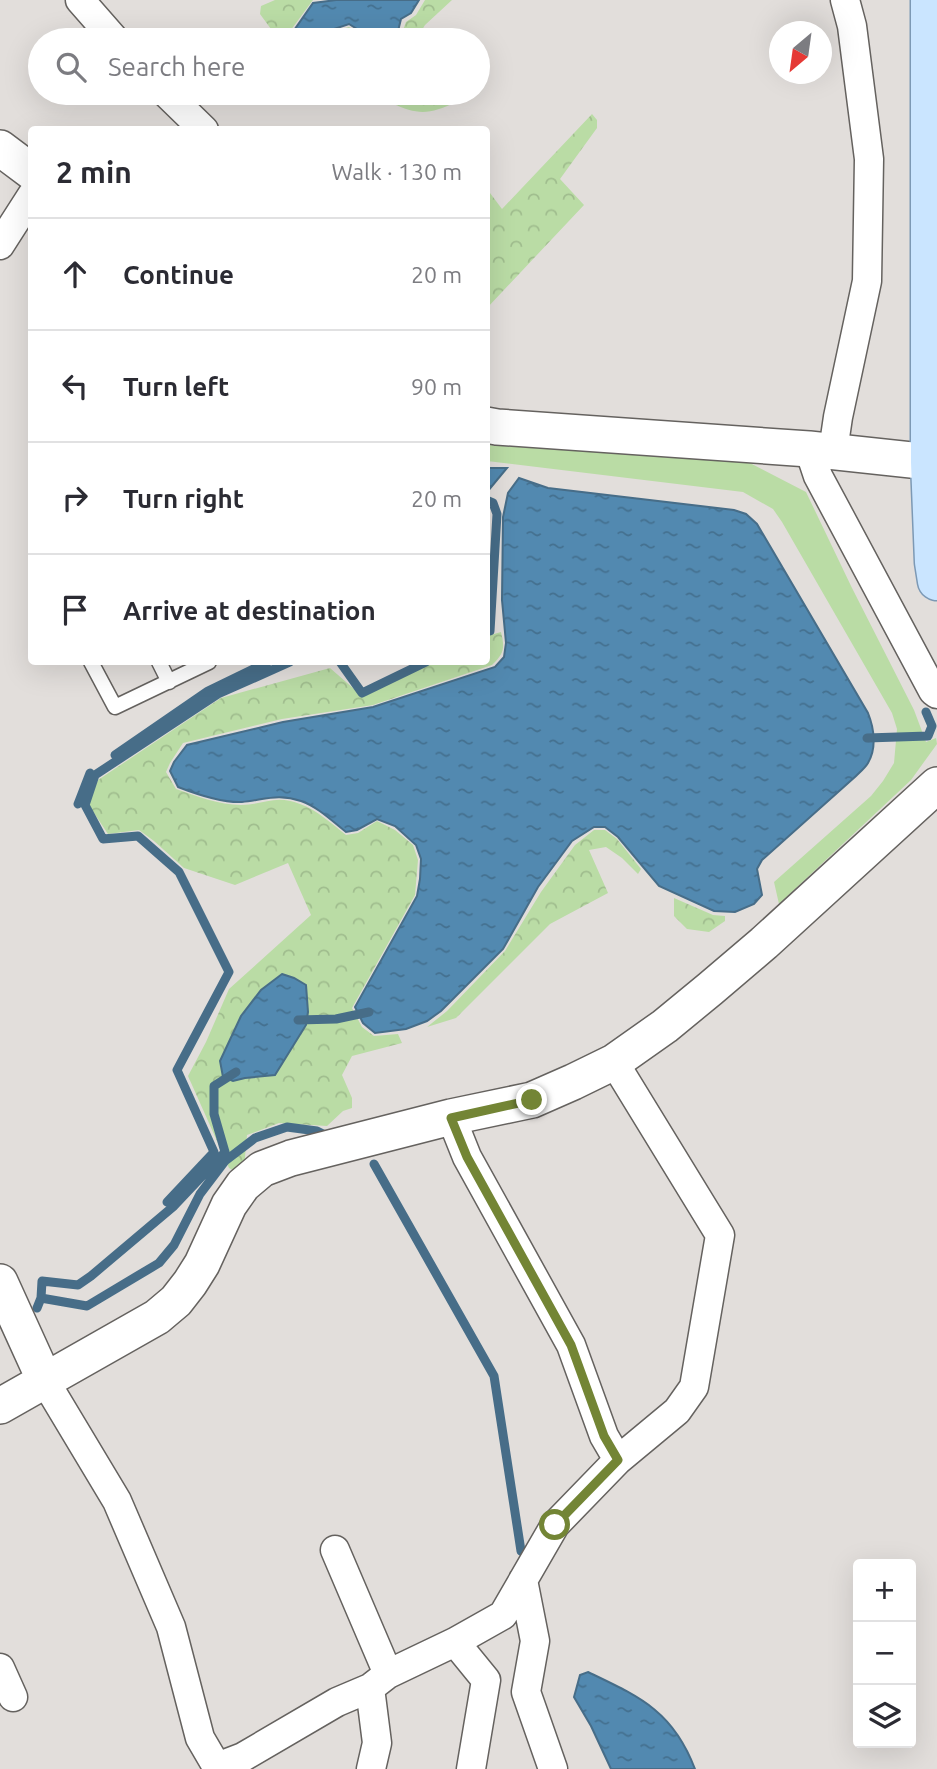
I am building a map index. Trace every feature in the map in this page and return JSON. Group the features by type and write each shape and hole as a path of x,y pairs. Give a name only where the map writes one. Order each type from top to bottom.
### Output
{"main road":[{"path":"930,0 933,258 930,462 937,581"}],"street":[{"path":"80,0 104,28"},
{"path":"845,0 852,26 869,159 867,281 838,417 821,450 818,476 937,694"},
{"path":"178,105 200,126"},
{"path":"0,148 28,170"},
{"path":"0,245 28,201"},
{"path":"490,426 821,450 930,462"},
{"path":"0,1406 157,1317 176,1301 202,1264 229,1205 243,1185 262,1170 291,1158 532,1100 614,1062 665,1026 764,943 937,785"},
{"path":"0,1282 45,1381 117,1501 171,1627 200,1738 216,1768 243,1757 337,1702 503,1615 555,1525 618,1460 677,1410 694,1387 720,1235 614,1062"},
{"path":"451,1118 467,1157 571,1345 604,1436 618,1460"},
{"path":"335,1550 379,1681 377,1743 371,1769"},
{"path":"523,1580 536,1641 526,1692 553,1769"},
{"path":"455,1642 486,1680 471,1769"},
{"path":"0,1668 13,1697"}],"lane":[{"path":"93,665 115,708 203,665"},
{"path":"160,665 169,682"}],"green space":[{"path":"275,0 313,0 292,28 270,28 260,14 261,6"},
{"path":"425,0 452,0 423,28 404,28 406,22 416,15"},
{"path":"397,105 449,105 424,112"},
{"path":"592,114 597,120 597,128 560,179 584,205 490,305 490,193 502,209"},
{"path":"490,445 746,461 806,492 914,710 926,742 936,738 937,744 911,780 779,904 774,882 871,796 883,781 894,763 897,729 892,713 782,522 773,509 743,492 490,461"},
{"path":"501,632 503,643 503,650 492,665 373,705 282,719 183,743 170,763 166,772 176,789 233,805 291,801 312,810 346,835 358,833 377,821 395,830 413,845 418,860 415,895 352,1008 362,1027 374,1036 398,1034 402,1043 352,1056 342,1075 352,1098 352,1108 343,1111 327,1126 279,1123 247,1135 244,1168 236,1172 229,1168 188,1076 229,989 311,915 288,863 235,885 184,868 139,830 108,834 88,804 98,780 221,698 330,668 361,695 426,665 490,665 490,635"},
{"path":"594,830 605,830 617,839 641,869 638,874 606,847 589,850 608,893 550,924 456,1018 427,1027 447,1011 505,951 541,892 575,845"},
{"path":"674,898 713,915 725,916 725,921 709,932 687,929 674,916"}],"water":[{"path":"336,0 419,0 411,13 401,19 399,28 355,28 349,24 337,28 296,28 313,3"},
{"path":"490,468 507,468 490,488"},
{"path":"519,478 548,488 734,510 746,514 757,524 868,713 873,731 873,751 862,770 762,860 757,869 762,895 754,904 735,912 714,911 659,886 618,837 605,827 594,827 572,841 538,887 503,949 441,1011 427,1021 406,1029 375,1033 363,1023 355,1007 417,896 421,859 416,845 395,826 377,819 357,830 346,832 313,807 293,799 278,797 234,802 201,795 178,787 170,771 187,745 283,722 373,707 495,667 504,657 506,643 502,600 503,517 508,493"},
{"path":"282,974 306,985 306,1025 275,1075 233,1081 223,1077 220,1061 241,1016 261,990"},
{"path":"588,1672 653,1708 676,1733 695,1769 611,1769 574,1697 580,1675"}],"waterway":[{"path":"490,502 497,514 490,631"},
{"path":"115,755 208,691 262,665"},
{"path":"167,1202 214,1152 177,1070 229,972 179,872 138,836 103,839 85,805 95,775 218,694 283,665"},
{"path":"342,665 362,693 420,665"},
{"path":"867,738 928,736 932,726 926,712"},
{"path":"78,804 90,773"},
{"path":"298,1020 336,1019 369,1012"},
{"path":"41,1298 42,1281 78,1285 91,1276 174,1206 225,1152 214,1114 214,1086 236,1072"},
{"path":"37,1308 41,1298 87,1306 159,1263 174,1245 200,1194 225,1161 255,1138 287,1127 317,1131 327,1136"},
{"path":"374,1164 494,1376 521,1551"}],"route":[{"path":"532,1100 451,1118 467,1157 571,1345 604,1436 618,1460 555,1525"}]}
